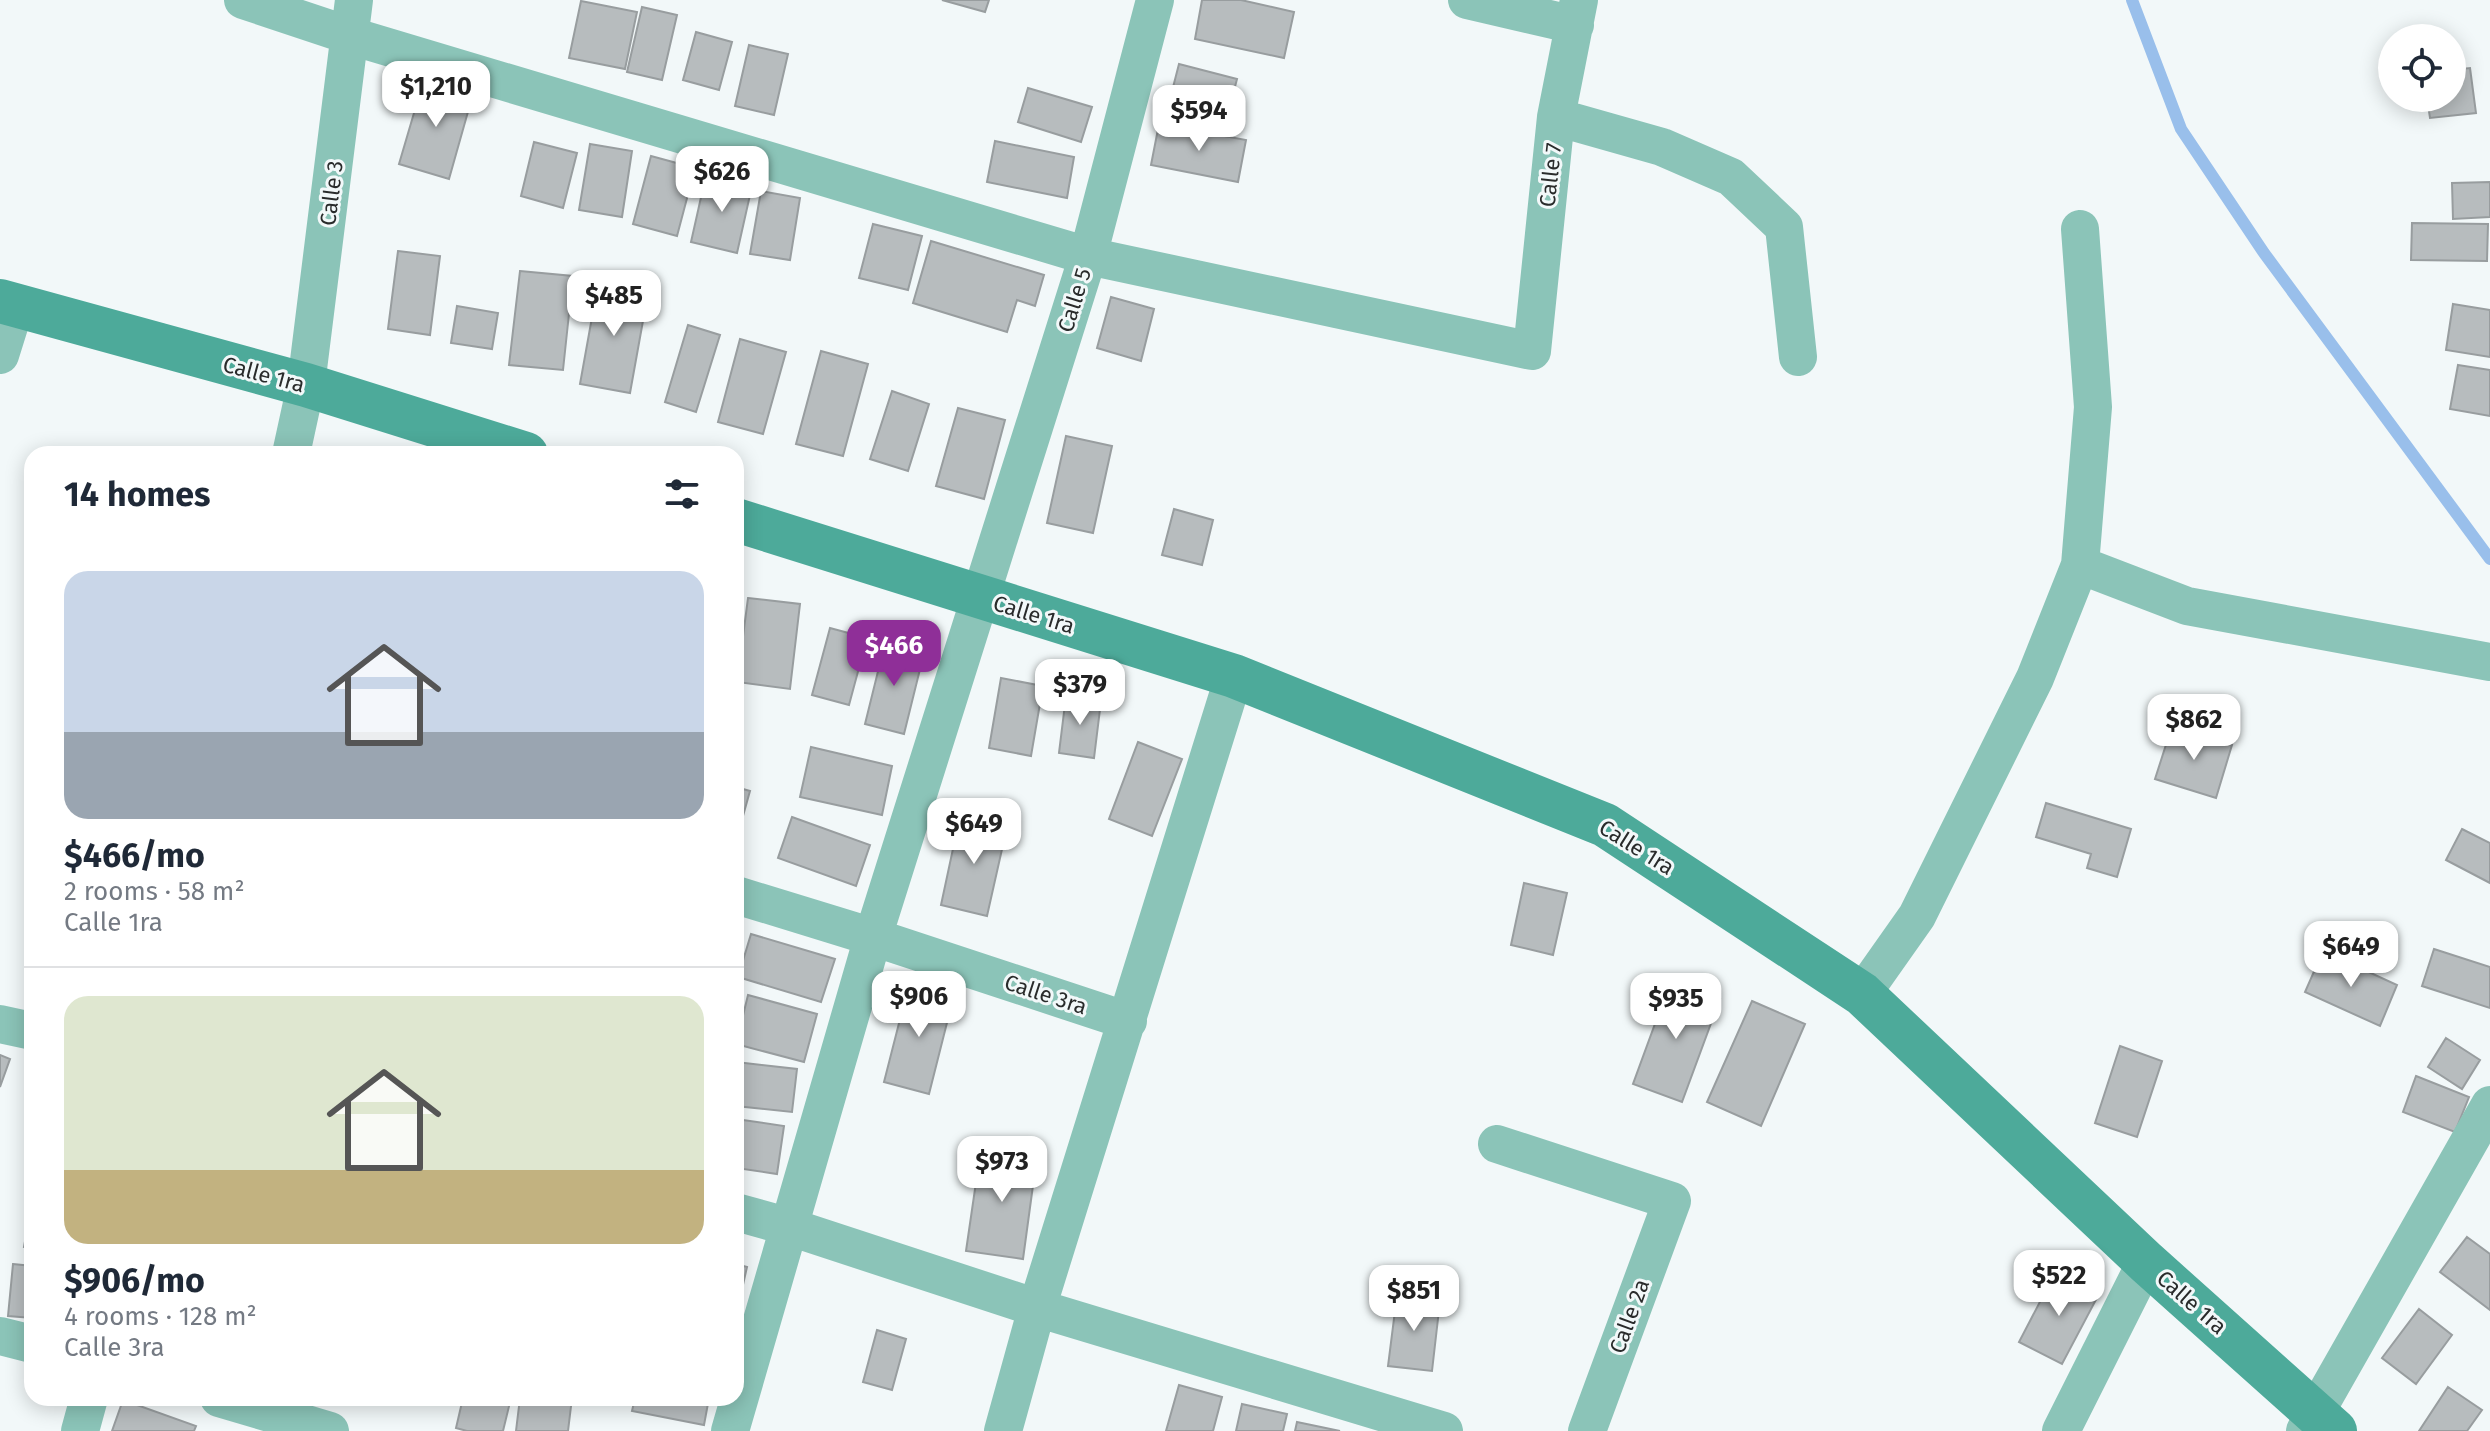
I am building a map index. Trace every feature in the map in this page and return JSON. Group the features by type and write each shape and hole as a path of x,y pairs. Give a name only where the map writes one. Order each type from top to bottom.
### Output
{"main road":[{"name":"Calle 1ra","path":"7,304 306,385 500,446"},
{"name":"Calle 1ra","path":"744,523 1234,676 1605,825 1862,994 2319,1424"}],"street":[{"path":"243,0 353,18 1088,256"},
{"name":"Calle 5","path":"744,1383 873,937 1088,256 1155,0"},
{"path":"1467,0 1577,13"},
{"name":"Calle 7","path":"1088,256 1532,351 1556,117 1577,13"},
{"name":"Calle 3","path":"293,446 306,385 353,18"},
{"path":"1556,117 1662,147 1731,177 1784,227 1798,357"},
{"path":"1862,994 1917,916 2035,678 2080,565 2093,407 2080,229"},
{"path":"0,355 7,304"},
{"path":"2080,565 2187,606 2490,662"},
{"path":"1003,1431 1037,1308 1234,676"},
{"name":"Calle 3ra","path":"744,897 1128,1021"},
{"path":"0,1024 24,1029"},
{"path":"2319,1424 2490,1105"},
{"name":"Calle 2a","path":"1497,1144 1672,1201 1587,1431"},
{"path":"744,1214 1037,1308 1444,1431"},
{"path":"2061,1431 2146,1262"},
{"path":"0,1336 24,1342"},
{"path":"80,1431 87,1406"},
{"path":"246,1406 330,1431"},
{"name":"Calle 5","path":"730,1431 737,1406"}],"building":[{"path":"942,0 989,0 985,12"},
{"path":"1202,0 1241,0 1294,12 1284,58 1195,39"},
{"path":"581,1 637,12 625,69 569,58"},
{"path":"642,7 677,15 662,80 627,72"},
{"path":"696,32 732,42 719,90 683,80"},
{"path":"749,45 788,54 774,115 735,106"},
{"path":"1179,64 1237,79 1228,114 1170,99"},
{"path":"2466,68 2470,68 2476,113 2430,118 2429,112 2466,112"},
{"path":"424,79 473,94 449,179 399,164"},
{"path":"1028,88 1092,107 1081,142 1018,122"},
{"path":"1159,124 1246,140 1238,182 1151,165"},
{"path":"995,141 1074,157 1067,198 987,182"},
{"path":"534,142 577,153 563,208 521,196"},
{"path":"590,144 632,151 622,217 579,210"},
{"path":"651,156 695,168 677,236 633,224"},
{"path":"706,175 752,186 737,253 691,242"},
{"path":"2490,182 2490,217 2453,219 2452,183"},
{"path":"761,191 800,198 790,260 750,254"},
{"path":"2412,223 2488,224 2487,261 2411,260"},
{"path":"873,224 922,236 908,290 859,278"},
{"path":"931,241 1044,275 1035,306 1017,300 1007,332 913,303"},
{"path":"398,251 440,256 430,335 388,329"},
{"path":"520,271 573,276 563,370 509,365"},
{"path":"598,284 648,293 630,393 580,384"},
{"path":"1111,297 1154,309 1141,361 1097,348"},
{"path":"2453,304 2490,310 2490,357 2446,350"},
{"path":"457,306 498,313 492,349 451,343"},
{"path":"688,325 720,335 696,412 665,402"},
{"path":"740,339 786,352 763,434 718,422"},
{"path":"821,351 868,364 843,456 796,444"},
{"path":"2458,365 2490,370 2490,416 2450,409"},
{"path":"892,391 929,404 908,471 870,459"},
{"path":"958,408 1005,420 984,499 936,486"},
{"path":"1066,436 1112,446 1093,533 1047,523"},
{"path":"1174,509 1213,520 1202,565 1162,555"},
{"path":"748,598 800,604 790,689 744,683 744,629"},
{"path":"830,628 867,638 849,705 812,695"},
{"path":"885,643 924,653 904,734 865,724"},
{"path":"1001,678 1043,686 1031,756 989,748"},
{"path":"1066,696 1101,701 1094,758 1059,753"},
{"path":"2172,726 2232,745 2216,798 2155,779"},
{"path":"1138,742 1182,759 1152,836 1109,819"},
{"path":"811,747 892,766 882,815 800,797"},
{"path":"744,789 750,791 744,812"},
{"path":"2046,803 2131,829 2117,877 2087,868 2091,854 2036,837"},
{"path":"960,816 1007,827 987,916 941,905"},
{"path":"792,817 870,845 856,886 778,858"},
{"path":"2462,829 2490,843 2490,883 2446,860"},
{"path":"1524,883 1567,893 1553,955 1511,945"},
{"path":"751,934 835,959 821,1002 744,979 744,957"},
{"path":"2434,949 2490,967 2490,1008 2422,986"},
{"path":"2323,951 2397,985 2380,1026 2305,992"},
{"path":"1671,980 1720,999 1682,1102 1633,1084"},
{"path":"909,984 954,995 929,1094 884,1082"},
{"path":"748,995 817,1014 804,1062 744,1046 744,1011"},
{"path":"1752,1001 1805,1024 1761,1126 1707,1102"},
{"path":"2446,1038 2480,1060 2462,1089 2428,1067"},
{"path":"2120,1046 2162,1061 2137,1137 2095,1123"},
{"path":"0,1055 10,1059 0,1087"},
{"path":"744,1063 797,1069 792,1112 744,1107"},
{"path":"2416,1076 2469,1097 2455,1132 2403,1112"},
{"path":"744,1120 784,1126 777,1174 744,1169"},
{"path":"981,1148 1037,1156 1023,1259 966,1251"},
{"path":"2467,1237 2490,1254 2490,1310 2440,1272"},
{"path":"13,1264 24,1265 24,1317 8,1316"},
{"path":"2056,1271 2099,1294 2062,1364 2019,1342"},
{"path":"1397,1295 1440,1301 1432,1371 1388,1366"},
{"path":"2419,1309 2452,1335 2416,1384 2382,1358"},
{"path":"877,1330 906,1339 892,1390 863,1382"},
{"path":"1179,1385 1222,1397 1213,1431 1166,1431"},
{"path":"2448,1387 2482,1410 2467,1431 2419,1431"},
{"path":"1242,1404 1287,1414 1283,1431 1236,1431"},
{"path":"121,1406 140,1406 196,1426 194,1431 112,1431"},
{"path":"461,1406 509,1406 503,1431 456,1428"},
{"path":"519,1406 571,1406 568,1431 516,1431"},
{"path":"633,1406 708,1406 704,1425 632,1411"},
{"path":"1297,1422 1340,1431 1295,1431"}],"waterway":[{"path":"2132,0 2181,129 2264,253 2490,559"}]}
